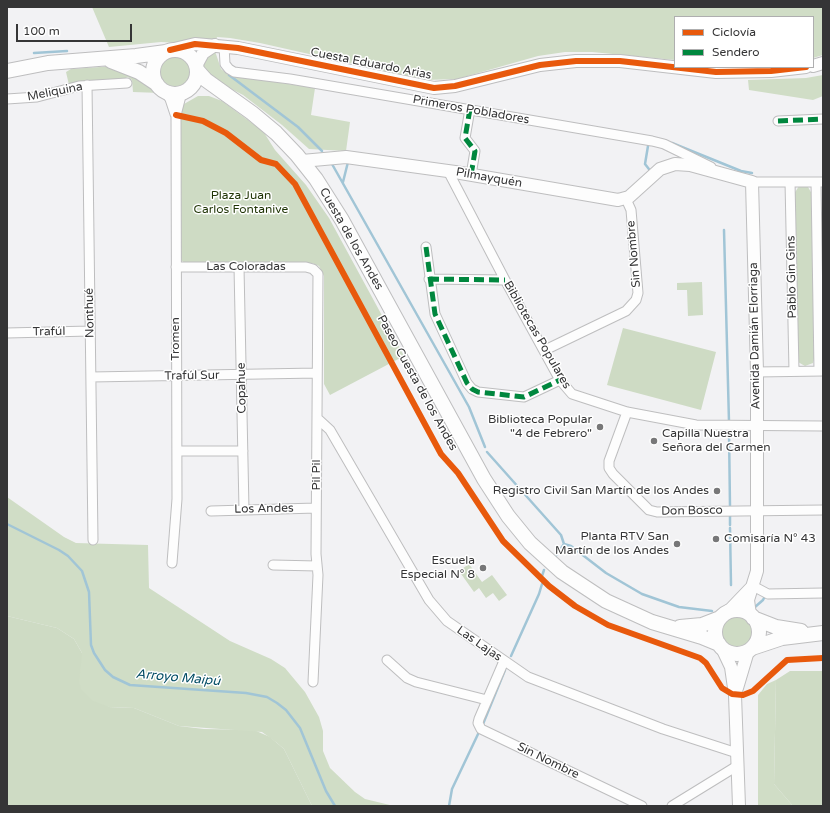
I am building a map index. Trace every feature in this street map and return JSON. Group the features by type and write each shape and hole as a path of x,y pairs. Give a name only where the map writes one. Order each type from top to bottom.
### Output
{"main road":[{"path":"7,71 48,63 105,59 179,50 188,54 196,68 195,79 184,91 173,93 160,87 132,69 105,59"},
{"path":"160,87 153,75 154,66 158,58 168,51"},
{"name":"Cuesta de los Andes","path":"196,68 206,80 240,104 276,133 302,161 320,185 340,216 466,449 508,516 540,552 576,583 620,608 666,626 702,637 721,646"},
{"name":"Cuesta de los Andes","path":"184,91 207,91 240,104"},
{"path":"737,610 783,628 818,633 782,638 735,654 721,646 715,631 724,615 737,610"},
{"name":"Cuesta de los Andes","path":"666,626 702,625 724,615"},
{"path":"750,649 758,635 758,626 752,616"}],"street":[{"name":"Cuesta Eduardo Arias","path":"168,51 190,45 220,46 434,88 455,86 540,64 576,61 620,61 674,67"},
{"path":"196,68 203,53 220,46"},
{"name":"Primeros Pobladores","path":"220,46 225,64 232,71 290,79 652,141 668,146 732,177"},
{"name":"Cuesta Eduardo Arias","path":"681,68 716,72 771,71 797,68"},
{"name":"Meliquina","path":"7,99 37,97 87,86 127,83"},
{"name":"Nonthué","path":"87,86 93,540"},
{"name":"Tromen","path":"160,87 170,99 176,115"},
{"name":"Tromen","path":"172,563 176,514 177,451 176,115 184,91"},
{"path":"470,110 465,138 476,152 472,175"},
{"path":"778,121 823,119"},
{"path":"626,199 664,167 673,155 668,146"},
{"name":"Pilmayquén","path":"302,161 342,156 448,171 618,200 626,199"},
{"path":"664,167 685,164 752,182 819,182 821,371 757,372"},
{"name":"Bibliotecas Populares","path":"448,171 505,280 545,350 560,380 572,394 627,412 700,426 823,426"},
{"name":"Avenida Damián Elorriaga","path":"752,182 757,372 757,571 748,600 752,616"},
{"name":"Pablo Gin Gins","path":"790,182 794,371"},
{"name":"Sin Nombre","path":"545,350 626,311 636,300 638,293 631,210 626,199"},
{"path":"426,247 432,306 437,321 467,383 472,389 478,392 524,397 560,380"},
{"name":"Las Coloradas","path":"176,267 306,267 315,270"},
{"name":"Copahue","path":"239,267 244,510"},
{"name":"Pil Pil","path":"313,682 318,578 316,508 318,276 315,270"},
{"path":"429,279 505,280"},
{"name":"Trafúl","path":"7,333 90,331"},
{"name":"Trafúl Sur","path":"91,377 317,373"},
{"name":"Don Bosco","path":"627,412 609,464 613,474 646,508 657,512 823,510"},
{"name":"Las Lajas","path":"317,418 330,430 435,609 452,625 504,661 534,679 669,731 737,753"},
{"path":"177,451 243,451"},
{"name":"Los Andes","path":"211,511 316,508"},
{"path":"272,565 317,566"},
{"path":"724,615 753,586 768,594 823,593"},
{"path":"721,646 731,667 735,694 739,806"},
{"path":"735,694 744,660 750,649"},
{"path":"387,660 407,678 416,682 487,700"},
{"name":"Sin Nombre","path":"504,661 478,721 481,729 642,806"},
{"path":"672,806 738,766"}],"green space":[{"path":"92,7 823,7 823,55 814,58 814,16 674,16 674,60 592,52 565,52 538,56 457,79 425,80 260,43 230,38 217,37 215,45 161,42 109,47"},
{"path":"215,51 221,69 229,75 315,88 311,115 350,122 346,151 309,149 282,125 243,95 214,80 204,68 203,63 204,60"},
{"path":"177,56 183,58 188,63 190,72 188,81 183,86 171,88 165,86 160,81 158,69 160,63 165,58"},
{"path":"113,67 145,81 161,93 133,92 132,80 128,77 121,80 85,81 69,85 66,72 71,69"},
{"path":"823,75 823,96 813,100 749,90 748,80 806,78"},
{"name":"Plaza Juan Carlos Fontanive","path":"198,96 209,96 222,101 263,131 275,150 306,185 329,218 404,356 330,395 324,384 324,276 319,266 312,263 185,263 182,261 180,257 180,116 184,104"},
{"path":"799,186 808,187 812,194 814,358 813,363 805,366 798,362 794,194"},
{"path":"702,282 703,315 688,316 687,290 677,290 677,283"},
{"path":"623,328 716,352 701,410 607,385"},
{"path":"7,497 64,537 76,543 148,545 149,588 230,641 271,659 285,668 305,692 319,717 323,731 323,751 330,768 355,792 365,799 394,806 312,806 284,749 262,732 179,726 134,708 109,707 93,701 81,689 79,682 82,653 74,639 57,628 7,616"},
{"path":"469,564 482,582 492,575 507,595 499,601 493,593 486,598 479,588 474,592 459,571"},
{"path":"7,616 57,628 74,639 82,653 82,659 109,707 134,708 179,726 204,729 254,730 270,737 284,749 312,806 7,806"},
{"path":"734,616 740,616 749,620 753,632 749,644 740,648 734,648 725,644 721,635 721,629 725,620"},
{"path":"790,671 823,671 823,806 793,806 774,784 776,680"},
{"path":"776,680 774,784 793,806 758,806 758,695 767,684"}],"waterway":[{"path":"34,53 67,51"},
{"path":"229,75 298,127 322,151"},
{"path":"672,143 741,171 752,173"},
{"path":"648,146 645,164 652,173"},
{"path":"343,182 348,162"},
{"path":"332,164 469,407 485,447"},
{"path":"724,230 729,422"},
{"path":"729,431 730,507"},
{"path":"487,452 561,535 564,544"},
{"path":"730,515 730,525"},
{"name":"Arroyo Maipú","path":"7,524 59,550 68,556 82,571 89,592 91,645 94,653 105,670 113,677 130,685 246,693 267,697 286,710 300,728 326,791 335,806"},
{"path":"730,528 731,585"},
{"path":"564,544 571,546 606,573 642,594 679,607 712,611"},
{"path":"555,557 564,544"},
{"path":"542,576 544,570"},
{"path":"511,656 542,584"},
{"path":"755,607 763,600 765,596"},
{"path":"483,724 505,670"},
{"path":"449,806 452,789 479,732"}],"marked path":[{"path":"470,109 465,138 475,151 471,175"},
{"path":"778,121 823,119"},
{"path":"426,247 435,314 467,383 472,389 478,392 524,397 560,380"},
{"path":"429,279 505,280"}],"cycle path":[{"path":"170,50 195,44 238,48 434,88 455,86 540,65 576,61 620,61 674,67"},
{"path":"681,68 716,72 771,71 797,68"},
{"name":"Paseo Cuesta de los Andes","path":"176,115 203,121 226,133 261,160 276,164 295,184 441,454 458,473 503,541 549,586 575,606 608,625 700,658 706,663 722,688 732,694 743,695 753,691 787,660 823,658"}],"place":[{"name":"Biblioteca Popular \"4 de Febrero\"","path":"600,427"},
{"name":"Capilla Nuestra Señora del Carmen","path":"654,441"},
{"name":"Registro Civil San Martín de los Andes","path":"717,491"},
{"name":"Comisaría N° 43","path":"716,539"},
{"name":"Planta RTV San Martín de los Andes","path":"677,544"},
{"name":"Escuela Especial N° 8","path":"483,568"}]}
